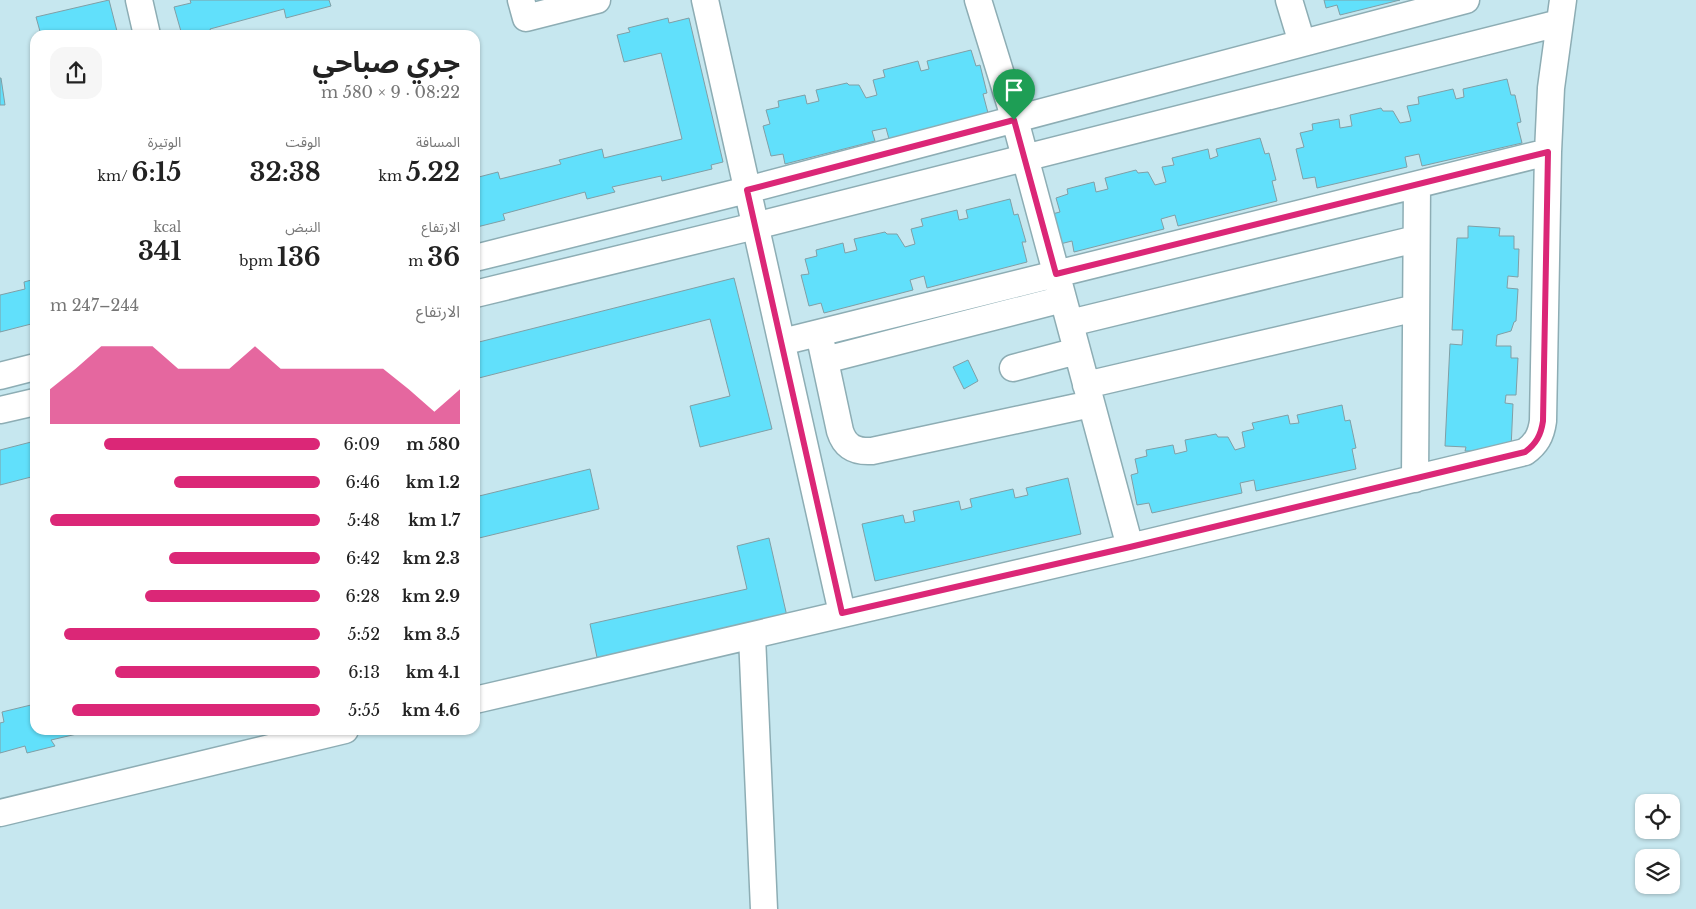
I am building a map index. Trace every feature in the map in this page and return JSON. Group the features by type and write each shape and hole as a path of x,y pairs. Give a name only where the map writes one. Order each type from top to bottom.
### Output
{"street":[{"path":"139,0 146,30"},
{"path":"521,0 526,18 597,0"},
{"path":"705,0 842,613"},
{"path":"978,0 1025,158 1130,547"},
{"path":"1290,0 1302,43"},
{"path":"480,257 747,190 1466,0"},
{"path":"480,293 1025,158 1561,11 1551,88 1548,152 1543,421 1538,440 1525,452 1130,547 480,699"},
{"path":"782,342 1548,152"},
{"path":"1415,479 1417,185"},
{"path":"825,360 1416,239"},
{"path":"819,333 843,439 856,450 864,452 1089,395 1416,308"},
{"path":"1013,368 1077,351"},
{"path":"0,376 30,368"},
{"path":"0,410 30,403"},
{"path":"752,636 764,909"},
{"path":"0,813 307,735"}],"building":[{"path":"109,0 117,30 40,30 36,17"},
{"path":"190,0 329,0 331,6 286,18 284,9 210,30 181,30 174,7 191,3"},
{"path":"1324,0 1400,0 1340,15 1337,5 1326,8"},
{"path":"668,18 669,23 689,18 723,162 711,165 712,169 662,181 661,176 612,187 615,192 587,199 585,192 503,214 505,220 480,226 480,177 498,172 500,179 561,164 559,160 602,149 604,158 682,139 661,53 624,62 617,35 630,32 628,28"},
{"path":"971,50 976,66 980,65 987,93 983,94 988,113 889,139 886,128 872,131 875,141 785,164 783,154 771,156 763,126 770,124 766,110 779,107 778,101 805,95 807,104 819,101 816,90 847,83 849,85 859,85 866,98 877,95 873,80 885,77 883,70 918,61 921,71 929,69 927,61"},
{"path":"1,78 5,105 0,105"},
{"path":"1507,79 1511,95 1515,95 1521,122 1517,123 1522,143 1422,166 1419,154 1405,157 1407,167 1317,188 1315,177 1303,179 1296,149 1304,147 1300,133 1313,130 1312,124 1339,119 1340,128 1352,126 1350,115 1381,108 1383,111 1393,111 1400,123 1411,121 1407,106 1419,104 1418,97 1453,89 1456,99 1464,97 1463,89"},
{"path":"1260,138 1265,154 1269,153 1276,180 1272,181 1277,201 1178,226 1175,215 1161,219 1164,229 1074,252 1072,241 1060,244 1052,214 1060,212 1056,198 1068,194 1067,189 1094,182 1096,192 1108,189 1105,178 1136,170 1138,173 1148,172 1155,185 1166,182 1162,167 1174,165 1172,158 1208,149 1210,159 1218,156 1216,149"},
{"path":"1010,199 1014,215 1018,214 1026,242 1022,242 1027,262 927,288 924,276 910,280 913,290 824,313 821,303 809,306 801,275 809,274 805,259 817,256 816,250 843,243 845,253 857,250 854,239 885,232 887,234 897,234 905,247 915,244 911,229 923,226 921,219 957,210 959,220 968,218 966,210"},
{"path":"1468,226 1500,228 1499,236 1514,236 1514,249 1519,249 1518,277 1508,276 1507,288 1518,289 1516,321 1511,331 1497,335 1496,346 1511,346 1511,358 1518,358 1516,395 1506,395 1505,403 1513,404 1511,449 1494,452 1465,451 1466,447 1445,446 1450,344 1462,345 1463,330 1452,330 1457,238 1468,238"},
{"path":"734,278 772,429 700,447 690,406 730,396 710,319 480,378 480,342"},
{"path":"30,280 30,324 0,332 0,295 25,289 24,282"},
{"path":"968,360 978,381 964,389 953,367"},
{"path":"1342,405 1345,421 1350,420 1356,448 1352,449 1356,469 1256,491 1254,480 1240,483 1242,493 1152,513 1149,503 1137,505 1131,475 1138,473 1135,459 1147,456 1146,450 1173,445 1175,454 1187,451 1185,440 1216,434 1218,437 1228,437 1235,450 1245,447 1242,432 1254,429 1252,423 1288,415 1290,424 1299,423 1297,415"},
{"path":"30,442 30,477 0,485 0,450"},
{"path":"590,469 599,509 480,538 480,496"},
{"path":"1068,478 1081,534 875,581 862,524 903,515 905,523 915,521 913,511 959,501 961,510 972,507 970,499 1013,489 1015,498 1028,495 1026,488"},
{"path":"769,538 789,625 599,667 590,624 747,589 737,546"},
{"path":"30,705 30,735 72,735 51,740 55,746 27,753 25,746 0,753 0,723 4,722 2,712"}],"route":[{"path":"1014,120 1056,274 1548,152 1543,421 1538,440 1525,452 1130,547 842,613 747,190 1014,120"}]}
